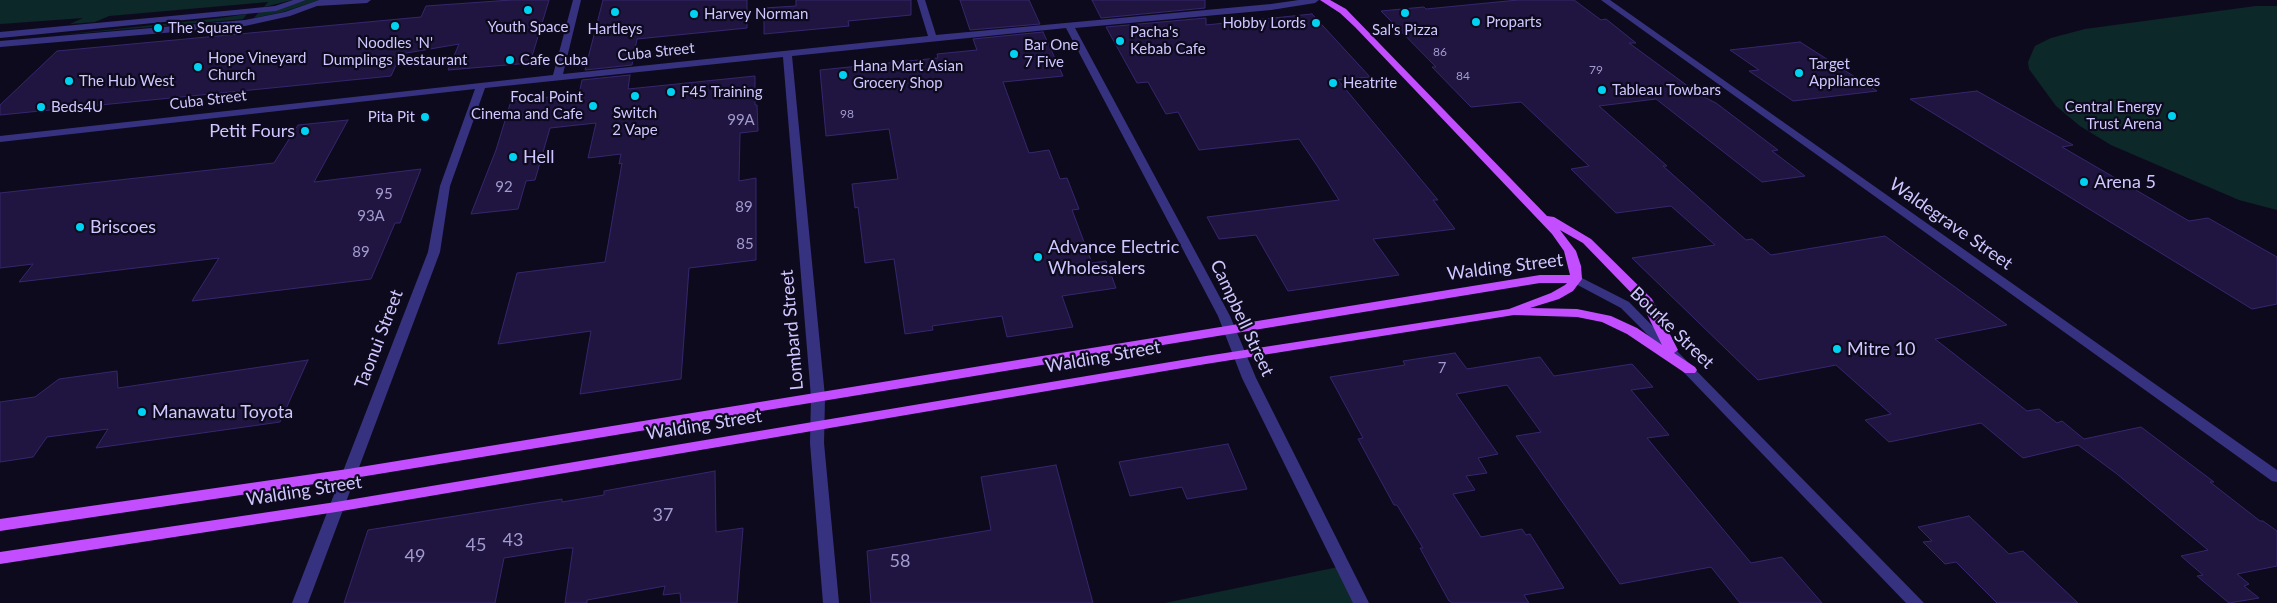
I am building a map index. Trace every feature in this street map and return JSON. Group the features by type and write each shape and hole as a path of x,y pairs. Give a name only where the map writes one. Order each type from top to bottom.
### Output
{"main road":[{"path":"1324,0 1343,11 1358,25 1535,210 1570,250 1575,266 1576,278"},
{"path":"1535,210 1587,241 1648,302 1671,350"},
{"name":"Walding Street","path":"0,525 348,474 1230,328 1540,279 1576,278"},
{"name":"Walding Street","path":"0,558 336,507 1239,354 1512,312 1532,302 1555,296 1570,288 1576,278"},
{"path":"1512,312 1577,313 1606,319 1632,331 1690,370"}],"street":[{"path":"0,35 249,12 276,8 302,0"},
{"path":"4,44 245,23 287,14 323,2 367,0"},
{"path":"557,78 577,0"},
{"path":"921,0 933,38"},
{"name":"Cuba Street","path":"0,140 277,106 933,38 1271,7 1315,0"},
{"name":"Waldegrave Street","path":"1605,0 2277,477"},
{"name":"Campbell Street","path":"1069,25 1230,328 1246,374 1361,603"},
{"path":"0,50 17,33"},
{"name":"Lombard Street","path":"787,53 818,397 817,443 831,603"},
{"name":"Taonui Street","path":"300,603 434,252 445,186 481,86"},
{"name":"Bourke Street","path":"1576,278 1625,305 1916,603"}],"green space":[{"path":"0,0 292,0 264,7 268,2 109,16 95,22 70,24 83,18 0,24"},
{"path":"306,0 319,0 283,12 254,18 259,12"},
{"name":"Central Energy Trust Arena","path":"2256,6 2277,6 2277,210 2239,200 2111,145 2080,126 2056,106 2029,69 2028,62 2035,46 2051,38 2085,29"},
{"path":"247,14 243,19 59,35 221,18"},
{"path":"1343,566 1361,603 1165,603"}],"building":[{"path":"511,0 549,0 530,63 448,70 459,44 401,54 391,76 0,115 0,105 57,51 421,17 426,6"},
{"path":"603,0 747,0 747,28 637,39 632,65 585,70"},
{"path":"796,0 911,0 911,15 848,21 849,26 764,34 764,8 796,6"},
{"path":"960,0 1029,0 1040,24 970,30"},
{"path":"1092,0 1205,0 1205,8 1101,18"},
{"path":"1518,0 1574,0 1601,20 1606,19 1636,43 1629,43 1700,95 1716,103 1778,150 1772,151 1805,176 1762,182 1656,99 1599,106 1746,240 1752,239 1771,255 1885,236 2007,325 1935,339 2027,411 2039,409 2057,423 2062,421 2084,439 2141,427 2214,482 2210,482 2260,521 2263,521 2277,531 2277,566 2237,574 2249,584 2244,586 2259,598 2229,603 2197,576 2203,575 2181,556 2208,550 2117,474 2078,445 2023,458 1981,423 1889,442 1865,420 1891,414 1836,365 1758,380 1632,258 1715,245 1671,206 1616,213 1571,169 1589,166 1521,102 1471,107 1432,67 1436,67 1381,11 1424,7 1426,9"},
{"path":"1312,14 1370,77 1338,80 1438,200 1433,200 1455,229 1373,239 1399,275 1288,291 1256,235 1219,239 1207,217 1339,200 1299,139 1199,150 1178,112 1166,114 1148,82 1137,83 1106,27 1206,18 1206,25"},
{"path":"1043,32 1063,76 1003,82 1029,153 1049,150 1060,179 1067,178 1079,209 1072,210 1092,263 1106,261 1116,288 1062,296 1073,327 1007,337 1002,316 932,326 933,330 905,334 894,259 865,263 858,207 855,208 852,184 898,179 889,129 826,136 820,70 938,58 937,54 977,50 973,39"},
{"path":"1800,42 1877,91 1793,101 1749,71 1759,70 1730,50"},
{"path":"630,75 628,89 755,76 755,105 757,105 758,131 740,133 739,181 756,178 756,260 689,268 681,379 580,394 591,331 498,344 517,273 605,262 622,163 619,164 621,154 588,158 596,123 550,128 535,180 526,181 518,209 471,214 496,150 511,101 579,94 582,80"},
{"name":"Arena 5","path":"1977,91 2073,145 2062,147 2189,221 2208,218 2277,257 2277,304 2252,309 1910,99"},
{"path":"348,120 314,182 421,169 400,223 395,223 371,279 192,301 219,258 19,282 33,264 0,268 0,193 274,163 298,125"},
{"path":"1455,353 1467,369 1540,357 1554,376 1632,364 1653,387 1631,390 1669,435 1647,438 1751,563 1782,557 1822,603 1740,603 1711,567 1620,584 1516,436 1541,432 1507,385 1456,394 1498,454 1478,458 1487,473 1466,476 1475,490 1453,494 1481,537 1522,529 1526,535 1530,534 1564,588 1524,595 1529,603 1453,603 1449,601 1420,548 1423,548 1397,505 1394,505 1358,439 1363,438 1330,377 1405,365 1403,361"},
{"name":"Manawatu Toyota","path":"308,360 280,422 96,448 108,429 47,437 33,457 0,462 0,402 35,397 59,379 117,371 118,388"},
{"path":"1228,444 1247,489 1187,499 1182,487 1130,496 1119,462"},
{"path":"1056,465 1093,603 871,603 867,551 991,530 981,477"},
{"path":"715,471 716,532 743,528 737,603 681,603 680,593 663,595 665,586 587,600 587,603 565,603 573,548 567,548 504,558 495,603 344,603 368,530 562,499 562,502 604,495 604,491"},
{"path":"1969,516 2009,554 2023,551 2078,603 1997,603 1956,562 1945,564 1923,542 1932,541 1918,527"}],"place":[{"name":"Youth Space","path":"528,10"},
{"name":"Hartleys","path":"615,12"},
{"name":"Sal's Pizza","path":"1405,13"},
{"name":"Harvey Norman","path":"694,14"},
{"name":"Proparts","path":"1476,22"},
{"name":"Hobby Lords","path":"1316,23"},
{"name":"Noodles 'N' Dumplings Restaurant","path":"395,26"},
{"name":"The Square","path":"158,28"},
{"name":"Pacha's Kebab Cafe","path":"1120,41"},
{"name":"Bar One 7 Five","path":"1014,54"},
{"name":"Cafe Cuba","path":"510,60"},
{"name":"Hope Vineyard Church","path":"198,67"},
{"name":"Target Appliances","path":"1799,73"},
{"name":"Hana Mart Asian Grocery Shop","path":"843,75"},
{"name":"The Hub West","path":"69,81"},
{"name":"Heatrite","path":"1333,83"},
{"name":"Tableau Towbars","path":"1602,90"},
{"name":"F45 Training","path":"671,92"},
{"name":"Switch 2 Vape","path":"635,96"},
{"name":"Focal Point Cinema and Cafe","path":"593,106"},
{"name":"Beds4U","path":"41,107"},
{"name":"Central Energy Trust Arena","path":"2172,116"},
{"name":"Pita Pit","path":"425,117"},
{"name":"Petit Fours","path":"305,131"},
{"name":"Hell","path":"513,157"},
{"name":"Arena 5","path":"2084,182"},
{"name":"Briscoes","path":"80,227"},
{"name":"Advance Electric Wholesalers","path":"1038,257"},
{"name":"Mitre 10","path":"1837,349"},
{"name":"Manawatu Toyota","path":"142,412"}]}
